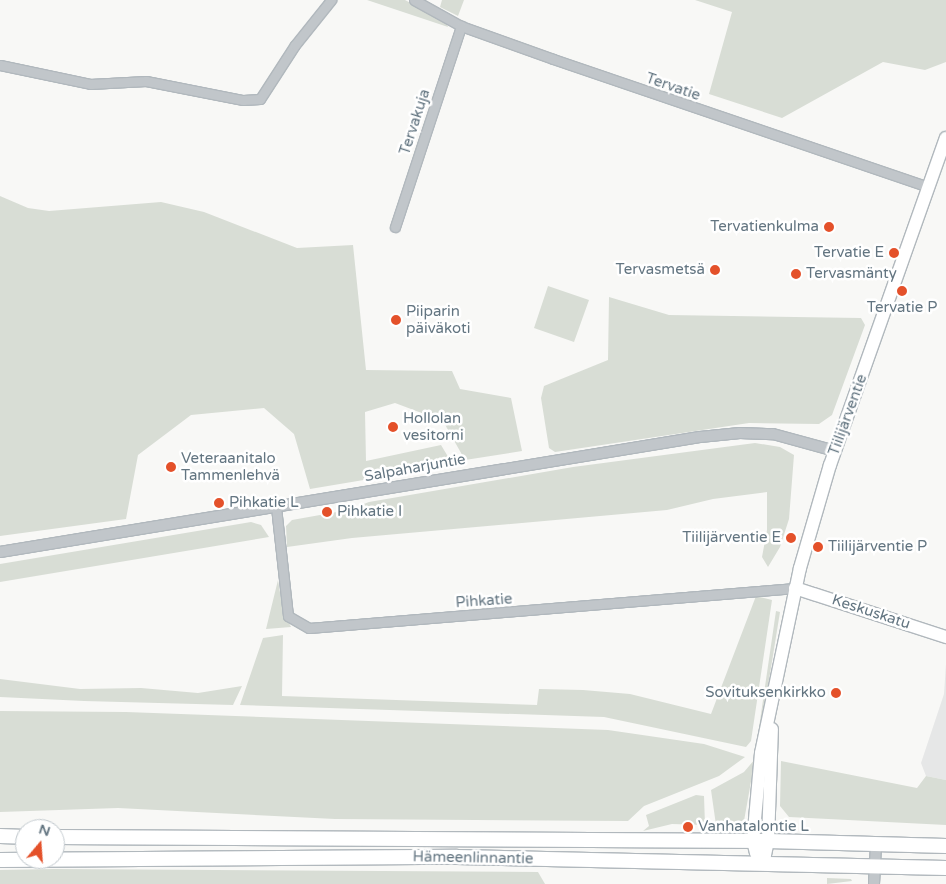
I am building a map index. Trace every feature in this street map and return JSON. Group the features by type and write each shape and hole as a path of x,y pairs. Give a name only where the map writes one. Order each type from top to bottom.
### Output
{"main road":[{"name":"Tiilijärventie","path":"761,862 753,841 761,752 795,588 835,451 946,138"},
{"name":"Keskuskatu","path":"795,588 946,637"},
{"name":"Tiilijärventie","path":"761,862 768,841 772,699"},
{"path":"0,836 15,836"},
{"name":"Hämeenlinnantie","path":"65,837 768,841 946,846"},
{"name":"Hämeenlinnantie","path":"0,860 457,857 761,862 946,868"}],"street":[{"path":"0,65 90,84 152,81 243,100 260,99 295,45 331,0"},
{"name":"Tervatie","path":"414,0 461,26 929,187"},
{"name":"Tervakuja","path":"395,226 461,26"},
{"name":"Salpaharjuntie","path":"0,552 544,462 740,433 799,439 835,451"},
{"name":"Pihkatie","path":"276,507 288,616 309,628 795,588"},
{"path":"874,884 876,844"}],"shaded area":[{"path":"367,0 405,0 446,22 448,27"},
{"path":"442,0 464,0 458,16 440,7"},
{"path":"695,0 946,0 946,62 925,70 883,62 782,118 709,94 732,12"},
{"path":"0,196 28,208 49,211 161,202 204,212 297,248 353,245 366,370 452,371 460,389 511,398 522,451 465,460 443,421 395,403 365,412 366,461 441,445 453,465 310,489 294,434 264,408 191,415 138,455 126,519 0,536"},
{"path":"548,286 589,300 574,342 534,328"},
{"path":"609,297 669,315 861,318 865,325 832,415 819,424 749,423 555,452 549,448 541,398 544,386 608,360"},
{"path":"755,443 780,447 794,455 789,519 780,547 768,567 762,557 767,530 767,492 713,499 667,510 352,538 287,547 286,526 292,520 348,510 369,502 573,467"},
{"path":"251,522 261,525 269,537 0,582 0,564"},
{"path":"278,580 283,611 291,627 266,629"},
{"path":"756,596 772,600 751,741 746,747 604,717 240,705 263,638 283,635 282,696 537,705 539,689 583,690 630,694 711,714"},
{"path":"776,611 780,612 758,748 756,748"},
{"path":"946,664 946,780 926,776 921,763 944,694"},
{"path":"0,679 80,689 141,688 198,693 242,686 233,705 84,701 0,697"},
{"path":"0,711 126,712 608,730 704,744 745,757 719,776 644,806 628,821 335,819 118,808 0,812"},
{"path":"755,759 744,821 737,826 716,825 711,790 744,772"},
{"path":"781,761 917,788 926,776 946,780 946,825 789,817 780,806"},
{"path":"696,795 704,796 705,825 672,824 643,831 649,826 646,815"},
{"path":"0,870 538,872 545,884 0,884"},
{"path":"827,878 851,879 852,881 827,884"}],"place":[{"name":"Tervatienkulma","path":"829,227"},
{"name":"Tervatie E","path":"894,253"},
{"name":"Tervasmetsä","path":"715,270"},
{"name":"Tervasmänty","path":"796,274"},
{"name":"Tervatie P","path":"902,291"},
{"name":"Piiparin päiväkoti","path":"396,320"},
{"name":"Hollolan vesitorni","path":"393,427"},
{"name":"Veteraanitalo Tammenlehvä","path":"171,467"},
{"name":"Pihkatie L","path":"219,503"},
{"name":"Pihkatie I","path":"327,512"},
{"name":"Tiilijärventie E","path":"791,538"},
{"name":"Tiilijärventie P","path":"818,547"},
{"name":"Sovituksenkirkko","path":"836,693"},
{"name":"Vanhatalontie L","path":"688,827"}]}
